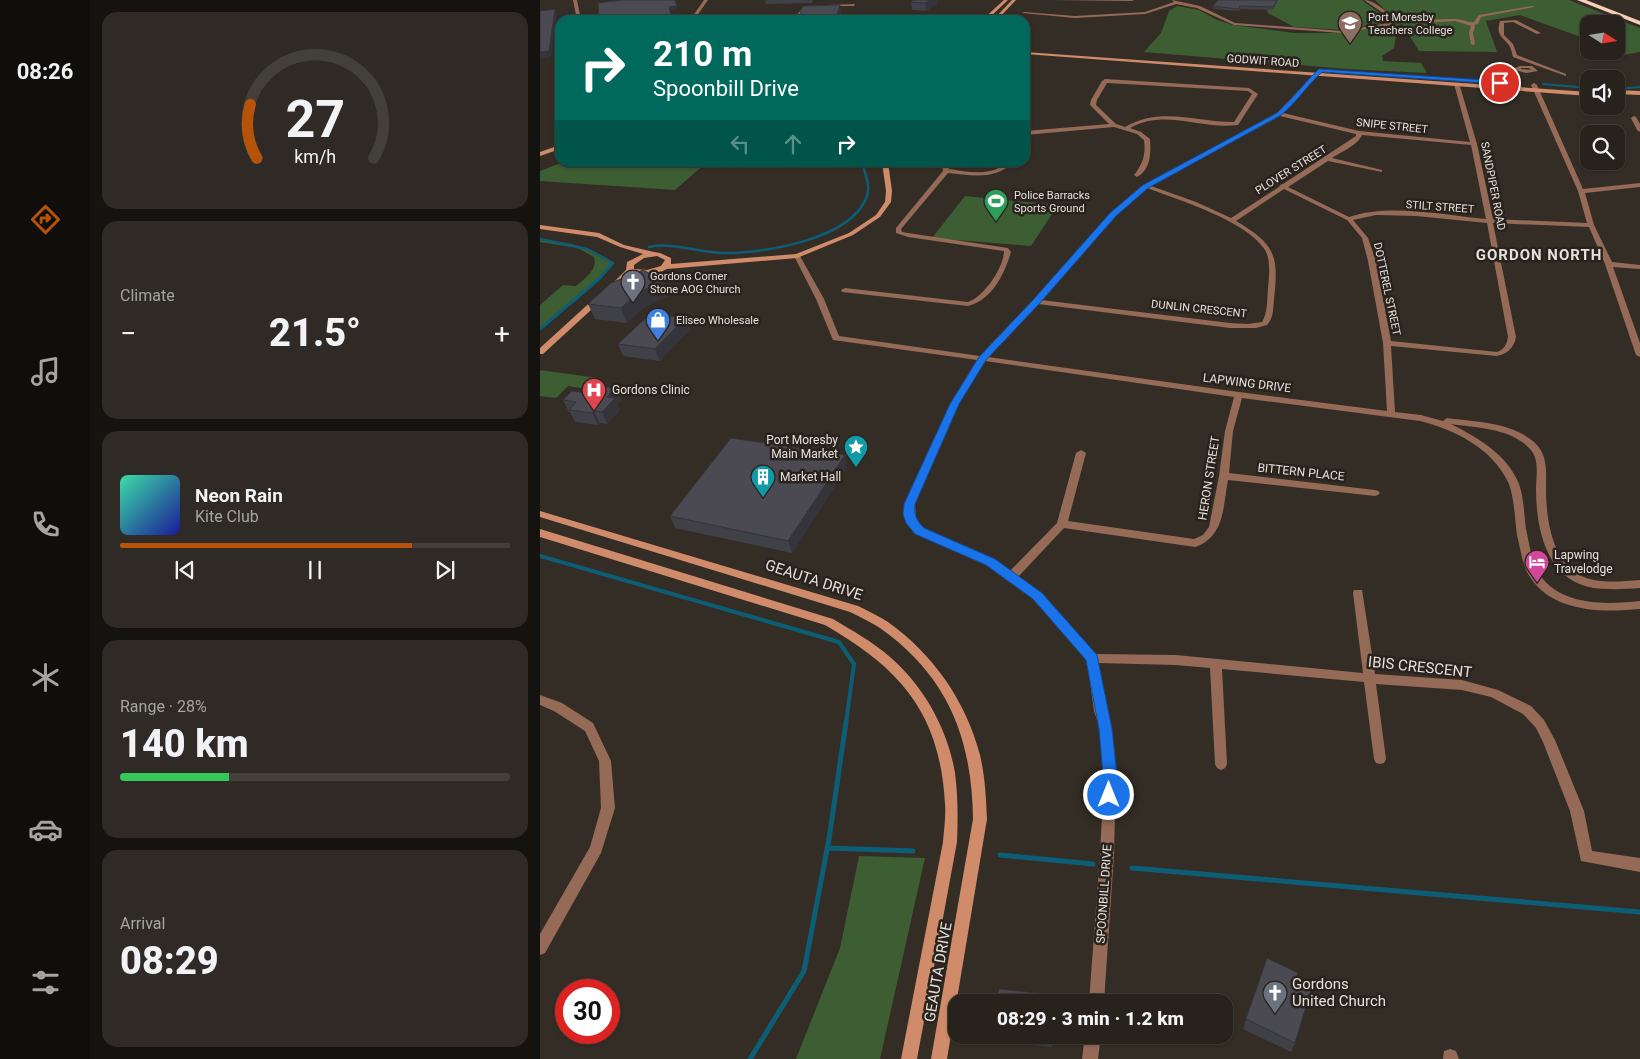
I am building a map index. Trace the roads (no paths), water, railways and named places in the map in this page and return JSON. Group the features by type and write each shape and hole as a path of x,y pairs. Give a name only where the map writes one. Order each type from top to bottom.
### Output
{"highway":[{"path":"1580,0 1640,23"},
{"path":"1593,0 1640,18"}],"main road":[{"path":"990,15 1006,0"},
{"path":"1000,15 1014,0"},
{"name":"GODWIT ROAD","path":"1030,49 1457,84 1580,89"},
{"name":"GODWIT ROAD","path":"1030,53 1500,83 1580,93"},
{"path":"1625,92 1640,93"},
{"path":"1625,97 1640,98"},
{"path":"540,150 555,146"},
{"path":"540,154 555,147"},
{"path":"616,285 646,272 664,268 798,256 851,234 878,216 888,202 889,191 886,167"},
{"path":"540,227 599,234 622,246 663,255 668,259 710,263"},
{"path":"622,246 629,256 630,267"},
{"path":"540,352 616,285 638,258 652,254"},
{"path":"664,268 668,263 668,259"},
{"path":"630,267 646,272"},
{"name":"GEAUTA DRIVE","path":"540,514 854,608 872,617 897,634 936,674 958,712 971,746 981,804 940,1059"},
{"name":"GEAUTA DRIVE","path":"540,533 829,622 872,648 910,684 939,736 947,767 953,814 950,842 909,1059"}],"street":[{"path":"575,0 578,15"},
{"path":"696,15 706,0"},
{"path":"816,0 818,8"},
{"path":"1055,0 1132,0"},
{"path":"1366,0 1391,16 1420,22 1453,20 1470,24 1476,23 1480,16 1532,7"},
{"path":"1024,13 1075,16 1145,13 1175,1 1203,9 1234,24 1317,31 1350,31 1389,24 1392,20 1391,16"},
{"path":"799,15 804,10 854,6"},
{"path":"1539,33 1514,21 1502,22 1500,27 1502,36 1506,42 1511,44 1514,56 1564,75"},
{"path":"1470,24 1473,26 1471,33 1473,44"},
{"path":"1520,65 1517,69 1529,73 1535,72 1534,69 1540,67"},
{"path":"1092,658 1037,596 990,562 920,531 912,523 909,514 910,504 954,404 982,359 1036,302 1113,214 1146,186 1279,114 1292,104 1318,72"},
{"path":"1485,72 1494,76 1500,83"},
{"path":"1125,130 1133,123 1154,117 1236,124 1255,94 1249,90 1105,81 1093,104 1114,125 1125,130 1138,133 1147,139 1147,161 1145,168 1137,176"},
{"name":"SANDPIPER ROAD","path":"1387,343 1482,353 1504,352 1511,343 1512,337 1474,144 1457,84"},
{"path":"1534,87 1582,191 1591,226 1609,264 1640,355"},
{"name":"SNIPE STREET","path":"1279,114 1359,134 1474,144"},
{"path":"1634,118 1640,130"},
{"path":"1030,133 1114,125"},
{"name":"PLOVER STREET","path":"1231,221 1282,186 1328,159 1357,139 1359,134"},
{"path":"1328,159 1380,171"},
{"path":"845,290 968,304 979,301 984,296 1006,258 1008,252 1006,249 908,236 899,233 898,229 946,171 946,167"},
{"path":"946,171 991,174 1007,167"},
{"name":"DUNLIN CRESCENT","path":"1036,302 1223,324 1256,326 1265,324 1269,319 1272,289 1269,251 1257,238 1231,221 1196,204 1146,186"},
{"name":"DOTTEREL STREET","path":"1282,186 1349,219 1364,238 1370,251 1387,343 1391,413"},
{"path":"1582,191 1640,186"},
{"name":"STILT STREET","path":"1349,219 1363,214 1437,215 1489,221 1591,226"},
{"name":"LAPWING DRIVE","path":"798,256 820,299 836,338 1239,395 1391,413 1421,418 1446,425 1469,437 1495,455 1506,468 1514,484 1529,563 1536,577 1547,588 1561,598 1589,606 1610,608 1640,605"},
{"path":"1609,264 1640,267"},
{"name":"HERON STREET","path":"1062,524 1195,543 1207,537 1214,528 1224,476 1229,432 1239,395"},
{"path":"1421,418 1501,429 1531,444 1542,459 1542,498 1545,525 1549,545 1560,566 1568,574 1589,584 1616,587 1640,584"},
{"path":"1010,578 1062,524 1081,453"},
{"name":"BITTERN PLACE","path":"1224,476 1375,493"},
{"path":"1358,592 1380,759"},
{"name":"IBIS CRESCENT","path":"1092,658 1216,663 1462,685 1494,693 1534,715 1549,740 1577,811 1586,856 1640,865"},
{"name":"SPOONBILL DRIVE","path":"1092,658 1100,711 1106,729 1110,775 1107,854 1097,994"},
{"path":"1216,663 1221,764"},
{"path":"540,700 558,707 589,727 605,761 608,808 596,849 540,948"},
{"path":"1090,1059 1092,1044"}],"waterway":[{"path":"1543,84 1580,87"},
{"path":"1625,88 1640,87"},
{"path":"649,247 676,246 712,252 738,253 781,247 825,234 843,224 858,211 867,196 868,183 863,167"},
{"path":"540,239 587,249 613,263 609,268"},
{"path":"540,329 599,279 610,266"},
{"path":"540,556 839,642 854,664 846,723"},
{"path":"750,1059 804,971 829,839 846,722"},
{"path":"828,848 913,851"},
{"path":"1000,855 1093,864"},
{"path":"1132,868 1640,912"}],"place":[{"name":"Port Moresby Teachers College","path":"1350,44"},
{"name":"Police Barracks Sports Ground","path":"996,222"},
{"name":"Gordons Corner Stone AOG Church","path":"633,303"},
{"name":"Eliseo Wholesale","path":"658,341"},
{"name":"Gordons Clinic","path":"594,411"},
{"name":"Port Moresby Main Market","path":"856,468"},
{"name":"Market Hall","path":"763,498"},
{"name":"Lapwing Travelodge","path":"1537,583"},
{"name":"Gordons United Church","path":"1275,1014"}],"district":[{"name":"GORDON NORTH","path":"1539,255"}]}
